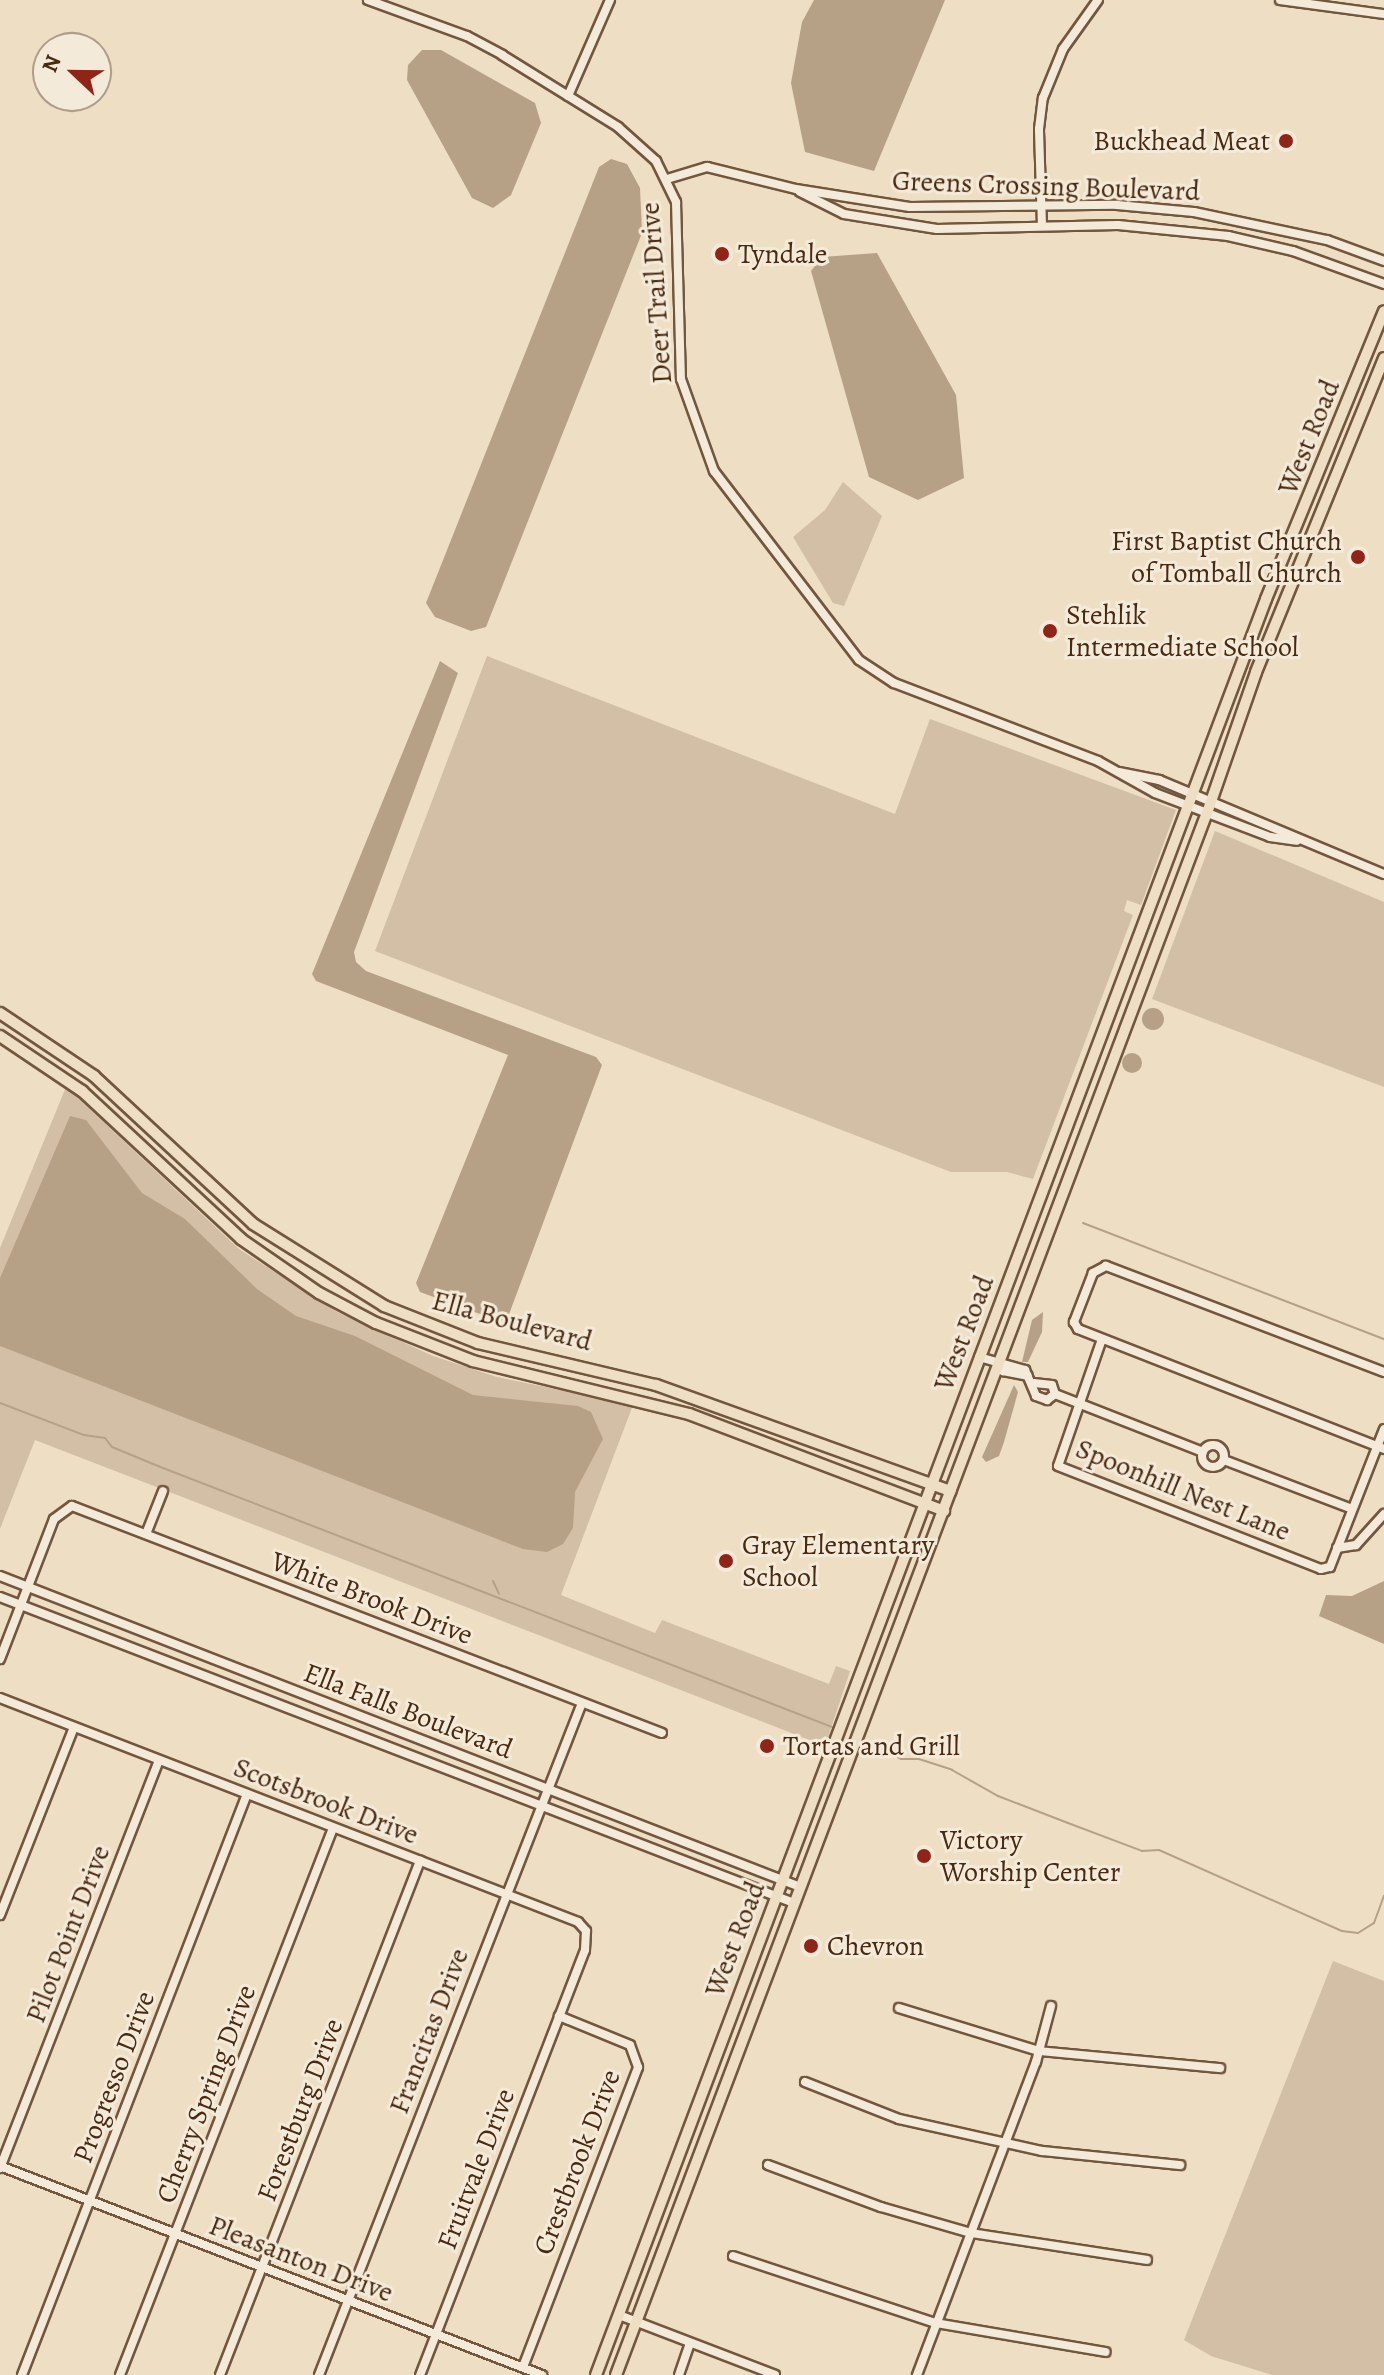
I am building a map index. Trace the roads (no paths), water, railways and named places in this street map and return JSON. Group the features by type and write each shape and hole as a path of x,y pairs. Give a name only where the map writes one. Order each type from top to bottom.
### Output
{"main road":[{"name":"West Road","path":"596,2375 1242,667 1384,311"},
{"name":"West Road","path":"616,2375 1167,922 1256,672 1361,423 1384,358"},
{"path":"1344,417 1361,423"},
{"path":"1293,541 1307,548"},
{"path":"1242,667 1256,672"},
{"path":"1148,915 1167,922"},
{"name":"Ella Boulevard","path":"0,1013 94,1076 253,1224 361,1293 451,1335 652,1383 951,1491"},
{"name":"Ella Boulevard","path":"0,1036 82,1091 241,1239 352,1310 445,1353 649,1401 774,1445 944,1511"},
{"path":"82,1091 94,1076"},
{"path":"1064,1138 1081,1145"},
{"path":"1025,1244 1041,1249"},
{"path":"352,1310 361,1293"},
{"path":"649,1401 652,1383"},
{"path":"774,1445 781,1428"},
{"path":"724,2036 741,2043"},
{"path":"679,2155 697,2163"}],"street":[{"name":"Deer Trail Drive","path":"368,0 467,36 642,143 667,179 676,202 681,379 714,471 845,647 875,673 1119,772 1207,813 1270,837 1297,841"},
{"path":"568,96 610,0"},
{"path":"1042,226 1043,98 1063,49 1098,0"},
{"path":"1280,0 1384,14"},
{"name":"Greens Crossing Boulevard","path":"667,179 707,167 730,169 796,189 926,209 1117,205 1232,217 1327,240 1384,261"},
{"name":"Greens Crossing Boulevard","path":"796,189 844,214 923,227 1118,225 1263,244 1384,284"},
{"path":"1117,205 1118,225"},
{"name":"Deer Trail Drive","path":"1119,772 1133,772 1194,794 1297,841 1384,874"},
{"path":"1381,1447 1075,1327 1099,1268 1106,1266 1384,1372"},
{"name":"Spoonhill Nest Lane","path":"1102,1339 1057,1458 1063,1470 1327,1570 1337,1548"},
{"path":"979,1357 1025,1370 1031,1379 1052,1385 1055,1394 1203,1452 1209,1467 1224,1460"},
{"path":"1337,1548 1381,1447 1384,1429"},
{"path":"1203,1452 1216,1445 1224,1460 1352,1509"},
{"path":"146,1534 163,1491"},
{"name":"White Brook Drive","path":"28,1586 54,1519 65,1506 80,1507 662,1733"},
{"path":"1337,1548 1356,1545 1384,1514"},
{"name":"Ella Falls Boulevard","path":"0,1576 800,1887"},
{"path":"0,1659 28,1586"},
{"name":"Ella Falls Boulevard","path":"0,1597 794,1903"},
{"path":"194,1673 201,1655"},
{"name":"Scotsbrook Drive","path":"0,1698 578,1922 586,1931 587,1944 574,1979"},
{"name":"Francitas Drive","path":"319,2375 582,1703"},
{"path":"347,1732 354,1714"},
{"path":"0,1915 74,1727"},
{"name":"Pilot Point Drive","path":"0,2167 159,1761"},
{"name":"Progresso Drive","path":"22,2375 247,1794"},
{"name":"Cherry Spring Drive","path":"120,2375 333,1828"},
{"name":"Forestburg Drive","path":"220,2375 420,1861"},
{"name":"Fruitvale Drive","path":"420,2375 574,1979"},
{"path":"917,2375 1006,2142 1039,2051 1051,2006"},
{"path":"899,2008 1039,2051 1220,2068"},
{"name":"Crestbrook Drive","path":"523,2367 638,2067 630,2045 559,2016"},
{"path":"805,2082 899,2119 1072,2156 1180,2165"},
{"path":"768,2165 881,2207 971,2233 1147,2260"},
{"name":"Pleasanton Drive","path":"0,2167 542,2375"},
{"path":"733,2256 936,2323 1106,2352"},
{"path":"619,2315 775,2375"},
{"path":"679,2375 690,2343"}],"waterway":[{"path":"1083,1223 1384,1339"},
{"path":"0,1403 84,1435 105,1438 112,1447 163,1468 832,1727"},
{"path":"493,1581 499,1594"},
{"path":"864,1741 901,1759 919,1759 952,1770 998,1796 1142,1851 1159,1850 1342,1931 1358,1933 1374,1923 1384,1896"}],"place":[{"name":"Buckhead Meat","path":"1286,141"},
{"name":"Tyndale","path":"722,254"},
{"name":"First Baptist Church of Tomball Church","path":"1358,557"},
{"name":"Stehlik Intermediate School","path":"1050,631"},
{"name":"Gray Elementary School","path":"726,1561"},
{"name":"Tortas and Grill","path":"767,1746"},
{"name":"Victory Worship Center","path":"924,1856"},
{"name":"Chevron","path":"811,1946"}]}
